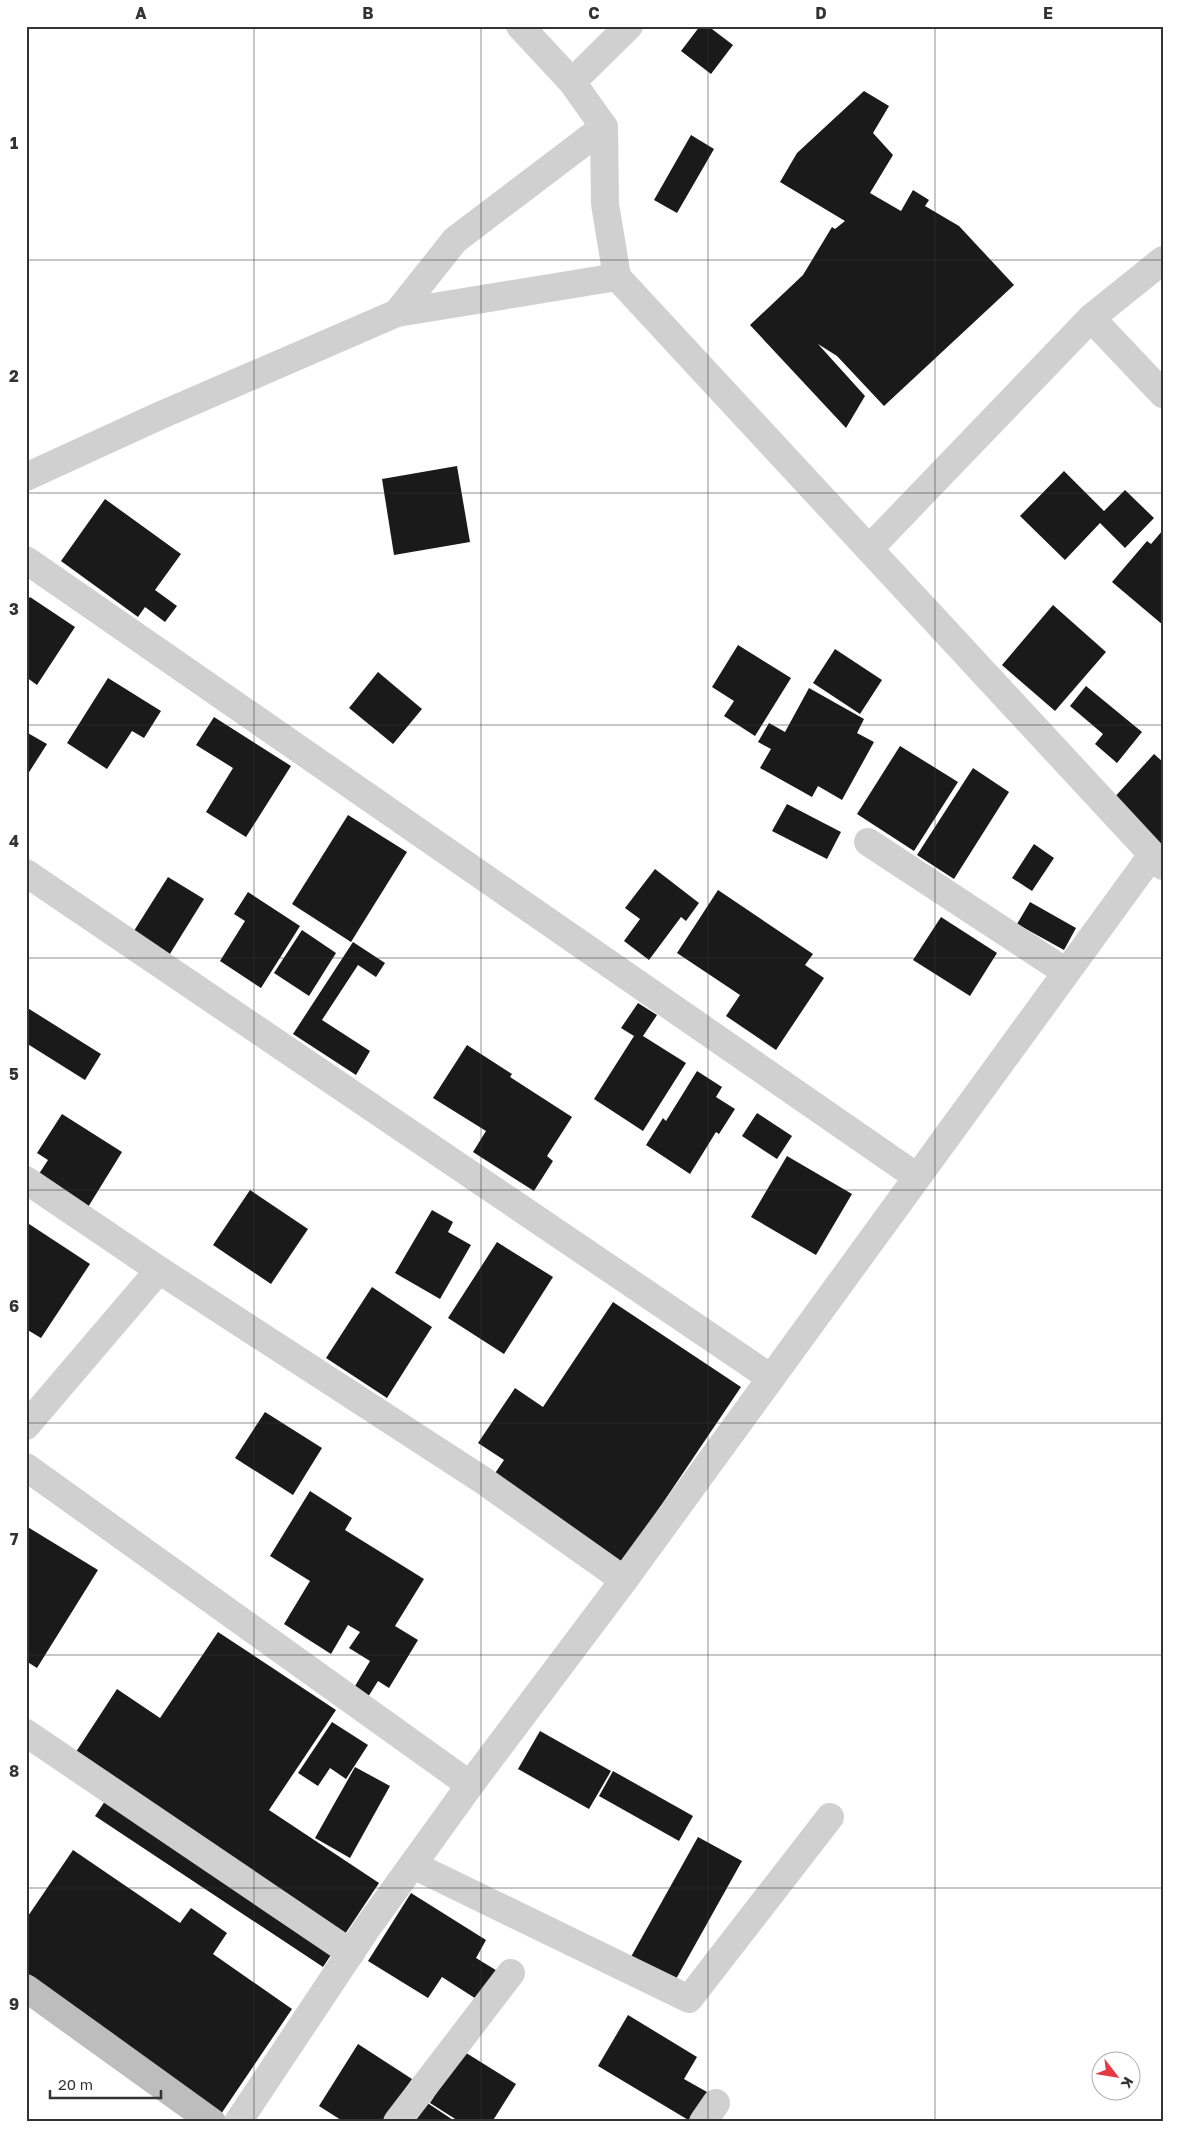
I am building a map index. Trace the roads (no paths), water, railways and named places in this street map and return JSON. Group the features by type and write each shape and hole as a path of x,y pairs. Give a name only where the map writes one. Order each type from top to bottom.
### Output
{"main road":[{"path":"26,1988 212,2122"}],"street":[{"path":"238,2122 351,1953 470,1785 624,1580 1066,972 1158,861 617,277 605,204 604,126 572,82 520,26"},
{"path":"572,82 629,26"},
{"path":"397,313 455,240 604,126"},
{"path":"869,549 1091,318 1163,260"},
{"path":"26,477 159,416 397,313 617,277"},
{"path":"1091,318 1163,394"},
{"path":"26,560 917,1177"},
{"path":"868,842 1066,972"},
{"path":"26,873 771,1378"},
{"path":"26,1180 159,1270 484,1481 624,1580"},
{"path":"26,1426 159,1270"},
{"path":"26,1467 470,1785"},
{"path":"26,1733 351,1953"},
{"path":"413,1865 689,1999 830,1817"},
{"path":"397,2122 511,1974"}]}
